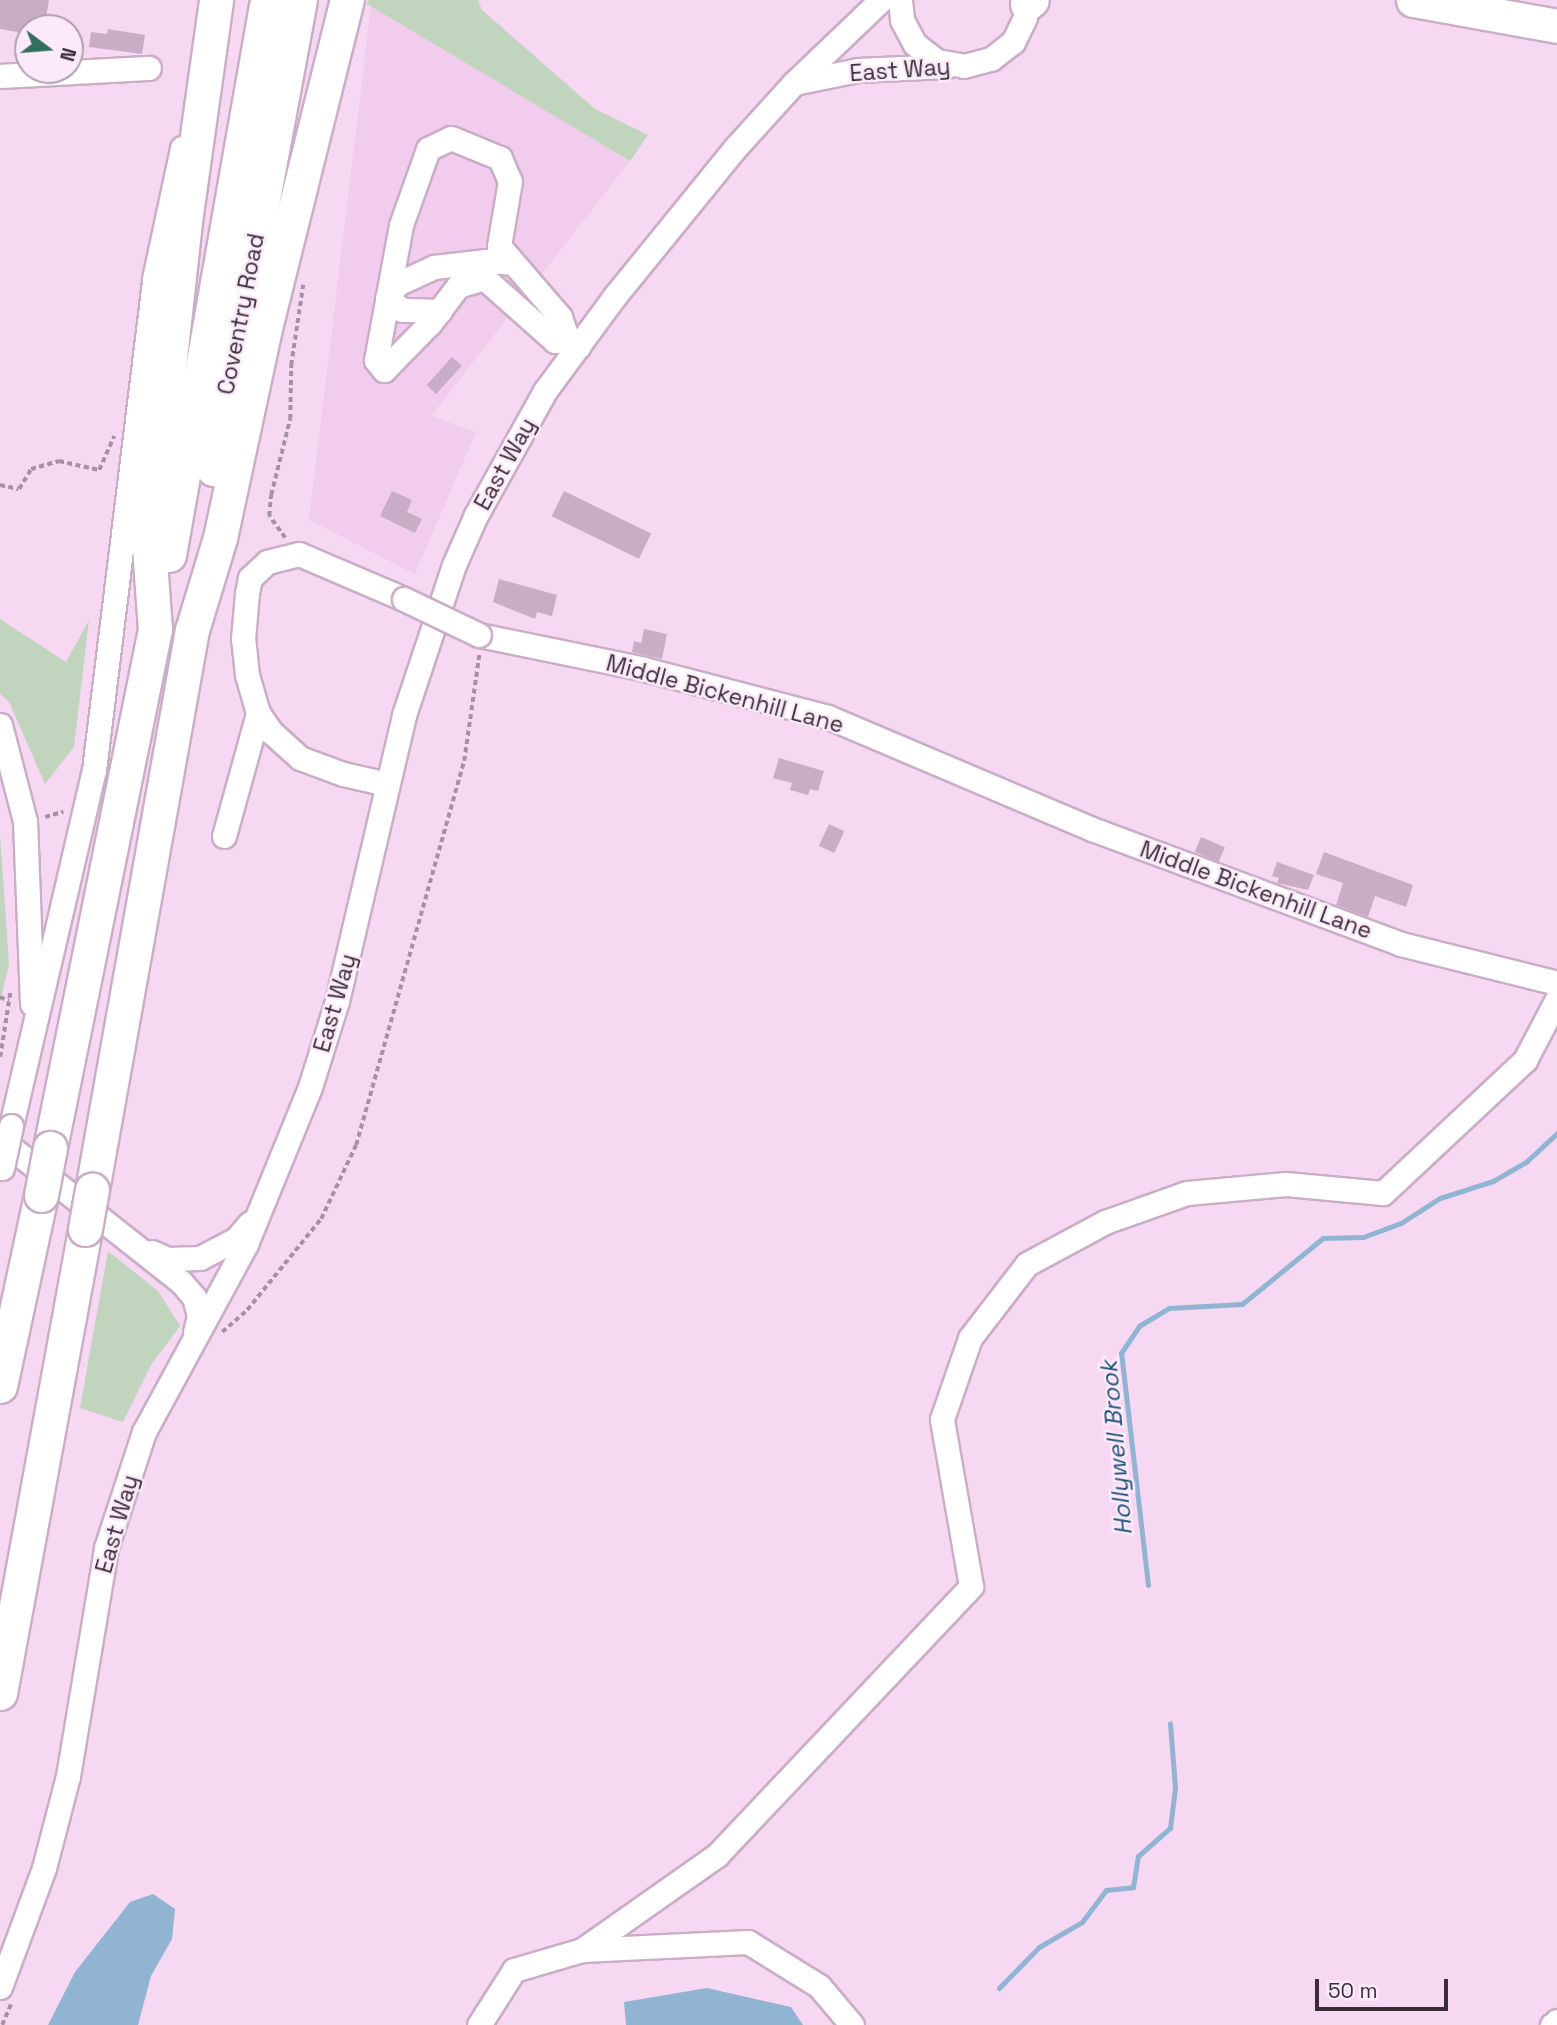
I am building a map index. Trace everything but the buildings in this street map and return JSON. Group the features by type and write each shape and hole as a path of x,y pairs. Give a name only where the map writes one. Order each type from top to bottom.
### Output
{"highway":[{"path":"0,1387 155,629 149,548 201,103 216,0"},
{"name":"Coventry Road","path":"155,629 267,0"},
{"name":"Coventry Road","path":"192,630 216,447 300,0"},
{"path":"0,1693 192,630 220,538 265,328 347,0"},
{"path":"338,35 366,0"},
{"path":"1413,0 1557,26"}],"street":[{"name":"East Way","path":"0,1987 44,1868 68,1776 106,1548 144,1432 201,1338 246,1244 310,1087 337,1001 387,784 424,645 476,514 572,342 794,83 881,0"},
{"name":"East Way","path":"900,0 902,20 915,44 937,61 964,66"},
{"name":"East Way","path":"794,83 859,70 964,66 1003,52 1020,30 1028,1"},
{"path":"0,76 149,68"},
{"path":"1,1171 6,1133 32,1035 94,770 165,219 182,147 201,103"},
{"path":"450,138 500,158 510,181 499,246 513,263 560,317 572,342 555,341 484,278 458,286 440,311 384,370 376,359 401,225 428,149 450,138"},
{"path":"387,298 397,284 434,267 486,261 513,263"},
{"path":"387,298 402,310 440,311"},
{"name":"Middle Bickenhill Lane","path":"387,784 344,774 300,758 278,740 258,713 243,639 250,578 267,562 299,554 481,635 643,669 828,717 1092,829 1401,944 1557,983"},
{"path":"224,836 258,713"},
{"path":"0,725 26,832 32,1035"},
{"path":"582,1950 717,1855 971,1586 942,1419 970,1338 1027,1264 1105,1222 1187,1193 1286,1184 1383,1193 1525,1060 1557,999"},
{"path":"6,1133 194,1297 201,1338"},
{"path":"136,1244 168,1259 200,1258 236,1239 256,1215"},
{"path":"479,2025 514,1970 582,1950 748,1942 819,1986 852,2025"},
{"path":"1552,2025 1557,2021"}],"path":[{"path":"0,485 19,489 31,469 59,461 99,470 116,431"},
{"path":"201,1338 219,1334 247,1310 285,1266 321,1219 351,1156 395,1017 464,761 481,635"},
{"path":"0,997 9,1001"}],"shaded area":[{"path":"371,6 630,161 431,416 476,432 415,574 309,520"}],"green space":[{"path":"368,0 478,0 482,10 595,109 648,135 630,161 367,4"},
{"path":"0,619 66,662 89,620 74,747 45,784 9,702 0,694"},
{"path":"0,834 9,964 0,1002"},
{"path":"108,1251 158,1291 180,1326 151,1365 123,1422 80,1408"}],"water":[{"path":"153,1894 175,1909 172,1939 151,1976 138,2025 48,2025 75,1972 130,1902"},
{"path":"707,1988 791,2007 803,2025 626,2025 624,2002"}],"waterway":[{"name":"Hollywell Brook","path":"1148,1585 1121,1353 1139,1326 1169,1308 1242,1304 1323,1238 1363,1237 1401,1223 1440,1198 1493,1181 1527,1161 1557,1133"},
{"name":"Hollywell Brook","path":"999,1988 1039,1947 1082,1922 1106,1890 1133,1887 1138,1856 1170,1828 1175,1788 1170,1723"}]}
